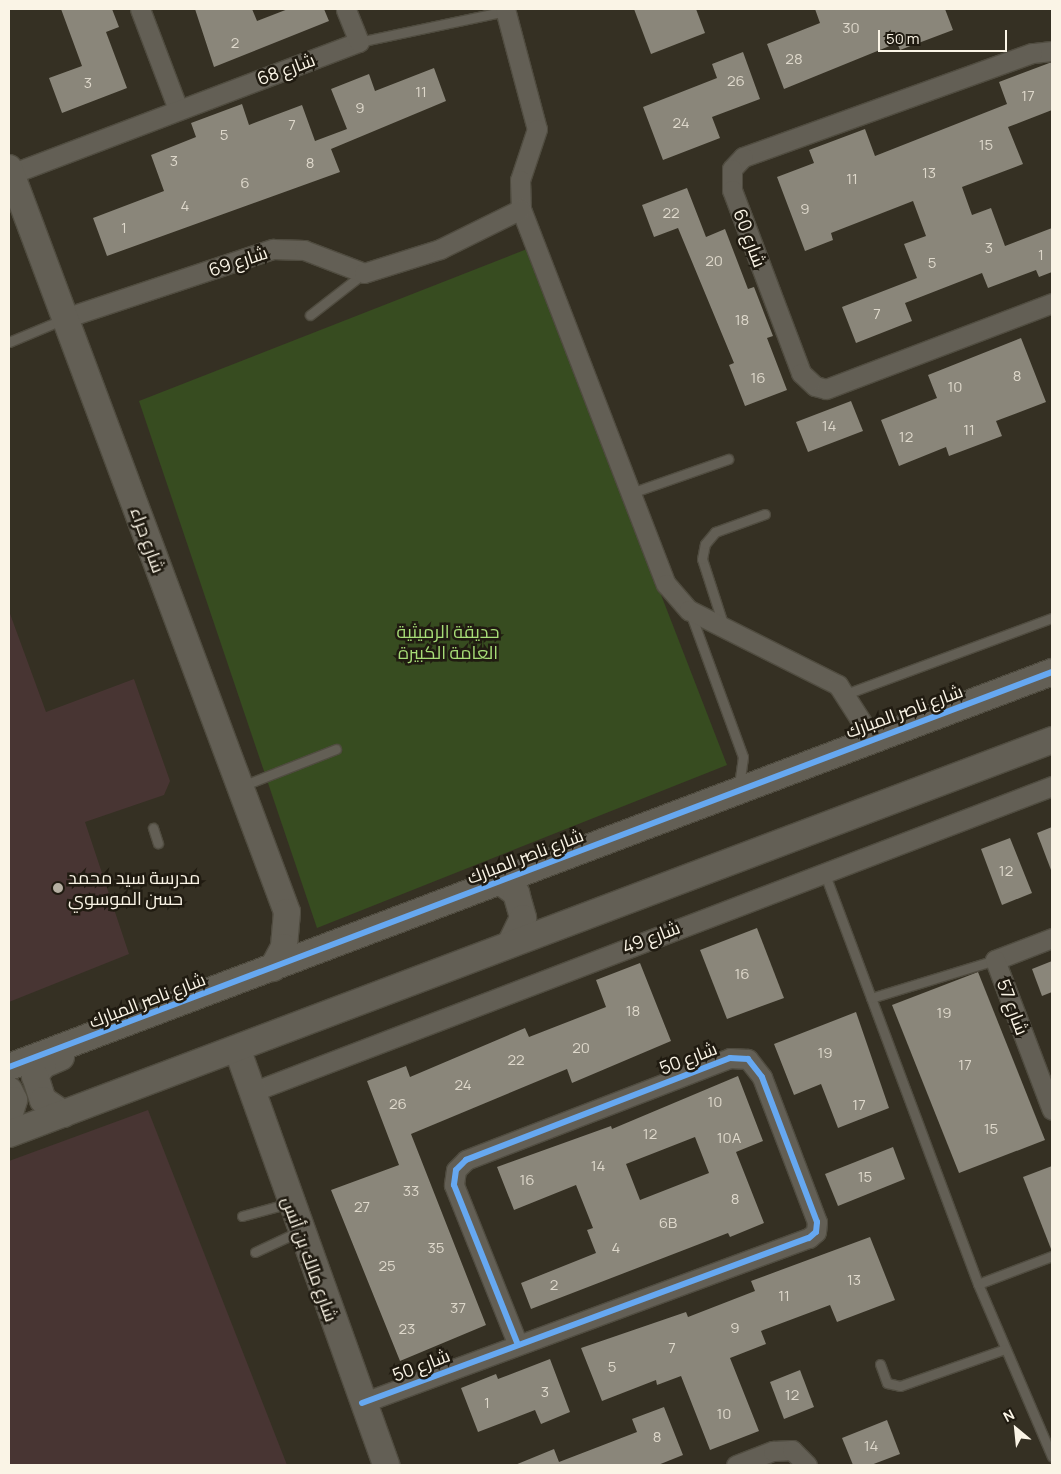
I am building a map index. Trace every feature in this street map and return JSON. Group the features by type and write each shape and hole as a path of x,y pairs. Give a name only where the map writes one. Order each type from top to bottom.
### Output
{"street":[{"path":"140,9 178,109"},
{"path":"346,9 359,42"},
{"path":"505,10 537,129 520,180 521,209 666,584 689,610 828,678 846,694 872,738"},
{"name":"شارع 68","path":"10,171 359,42"},
{"name":"شارع 60","path":"1052,51 1032,53 743,157 732,169 732,190 801,373 815,386 826,389 1052,303"},
{"name":"شارع حراء","path":"10,171 287,912 284,947 273,968"},
{"path":"364,273 440,249 521,209"},
{"name":"شارع 69","path":"65,318 273,249 304,250 364,273"},
{"name":"شارع ناصر المبارك","path":"9,1067 501,882 872,738 1052,672"},
{"path":"9,1134 238,1051 512,941 1052,740"},
{"name":"شارع 49","path":"252,1092 823,871 1052,786"},
{"path":"501,882 516,893 523,918 512,941"},
{"name":"شارع حراء","path":"287,912 311,935 337,944"},
{"name":"شارع 57","path":"1052,938 995,960 1052,1110"},
{"path":"64,1114 43,1100 35,1076 43,1065 78,1050 93,1036"},
{"name":"شارع مالك بن أنس","path":"238,1051 300,1231 386,1465"},
{"name":"شارع 50","path":"362,1403 809,1238 816,1232 818,1222 766,1086 748,1059 730,1058 466,1160 456,1170 454,1185 518,1344"},
{"path":"9,1090 14,1100 9,1116"},
{"path":"736,1465 773,1451 792,1450 807,1465"}],"lane":[{"path":"359,42 505,10"},
{"path":"310,315 364,273"},
{"path":"9,342 65,318"},
{"path":"631,494 728,459"},
{"path":"724,627 702,559 705,544 716,532 765,514"},
{"path":"689,610 743,757 739,790"},
{"path":"846,694 1052,618"},
{"path":"240,787 336,749"},
{"path":"153,828 158,843"},
{"path":"823,871 978,1284 1052,1456"},
{"path":"871,998 995,960"},
{"path":"242,1216 290,1203"},
{"path":"255,1252 300,1231"},
{"path":"978,1284 1052,1256"},
{"path":"880,1364 887,1383 900,1386 1005,1349"}],"shaded area":[{"name":"مدرسة سيد محمد حسن الموسوي","path":"9,611 46,712 134,679 170,781 164,795 85,822 129,954 9,1002"},
{"path":"148,1110 287,1465 9,1465 9,1161"}],"green space":[{"name":"حديقة الرميثية العامة الكبيرة","path":"527,249 727,765 317,928 139,401"}],"building":[{"path":"61,9 112,9 119,27 106,32 127,88 62,113 49,78 82,66"},
{"path":"195,9 252,9 257,21 288,9 324,9 329,21 214,67"},
{"path":"634,9 696,9 705,33 651,54"},
{"path":"815,9 945,9 953,30 900,50 897,43 784,89 767,44 820,23"},
{"path":"743,52 760,99 712,117 720,138 663,160 643,107 717,78 712,64"},
{"path":"1052,62 1052,110 1008,127 1023,164 962,187 972,215 991,208 1005,246 1052,228 1052,272 1039,277 1036,270 988,288 982,273 905,303 912,321 856,343 842,307 917,278 904,244 926,236 913,201 831,233 833,240 805,251 777,177 814,163 809,150 865,129 875,156 1007,104 999,82"},
{"path":"434,68 446,101 331,149 340,172 107,256 93,218 164,191 151,155 196,137 191,123 242,104 249,125 302,105 315,141 347,129 331,89 369,74 375,91"},
{"path":"687,188 706,237 725,229 748,289 754,287 773,336 767,338 787,390 745,406 729,365 734,363 678,228 654,237 642,205"},
{"path":"1021,338 1046,402 996,421 1002,436 949,456 946,447 899,466 881,420 937,398 928,375"},
{"path":"851,401 863,431 808,452 796,422"},
{"path":"1052,827 1052,869 1051,870 1037,833"},
{"path":"1010,838 1032,893 1002,905 981,849"},
{"path":"757,928 784,998 727,1019 700,950"},
{"path":"1052,961 1052,992 1042,996 1032,969"},
{"path":"640,963 671,1041 572,1083 567,1069 411,1134 486,1325 400,1361 331,1190 399,1165 367,1081 406,1066 410,1077 525,1028 529,1037 606,1007 596,980"},
{"path":"978,972 1045,1140 959,1173 892,1005"},
{"path":"856,1012 889,1108 838,1128 821,1084 794,1095 774,1044"},
{"path":"738,1076 763,1141 736,1152 764,1223 730,1237 728,1233 531,1309 521,1283 596,1253 587,1230 593,1228 576,1185 514,1210 497,1167 611,1126 612,1129","holes":["695,1137 709,1173 640,1200 626,1164"]},
{"path":"893,1147 905,1179 838,1206 825,1174"},
{"path":"1052,1166 1052,1249 1051,1249 1023,1177"},
{"path":"870,1237 895,1300 837,1322 830,1305 761,1331 766,1344 730,1358 759,1431 710,1450 681,1376 657,1385 656,1380 602,1401 581,1348 686,1312 688,1317 755,1291 751,1281"},
{"path":"550,1359 570,1412 541,1424 535,1410 478,1432 461,1388 496,1374 498,1379"},
{"path":"800,1370 814,1407 784,1419 770,1382"},
{"path":"664,1407 683,1455 658,1465 515,1465 554,1449 559,1462 637,1432 632,1419"},
{"path":"887,1420 900,1454 871,1465 853,1465 842,1438"}],"cycle path":[{"path":"9,1067 1052,672"},
{"path":"362,1403 809,1238 816,1232 817,1222 762,1077 748,1059 730,1058 466,1160 456,1170 454,1185 518,1345"}],"place":[{"name":"مدرسة سيد محمد حسن الموسوي","path":"58,888"}]}
